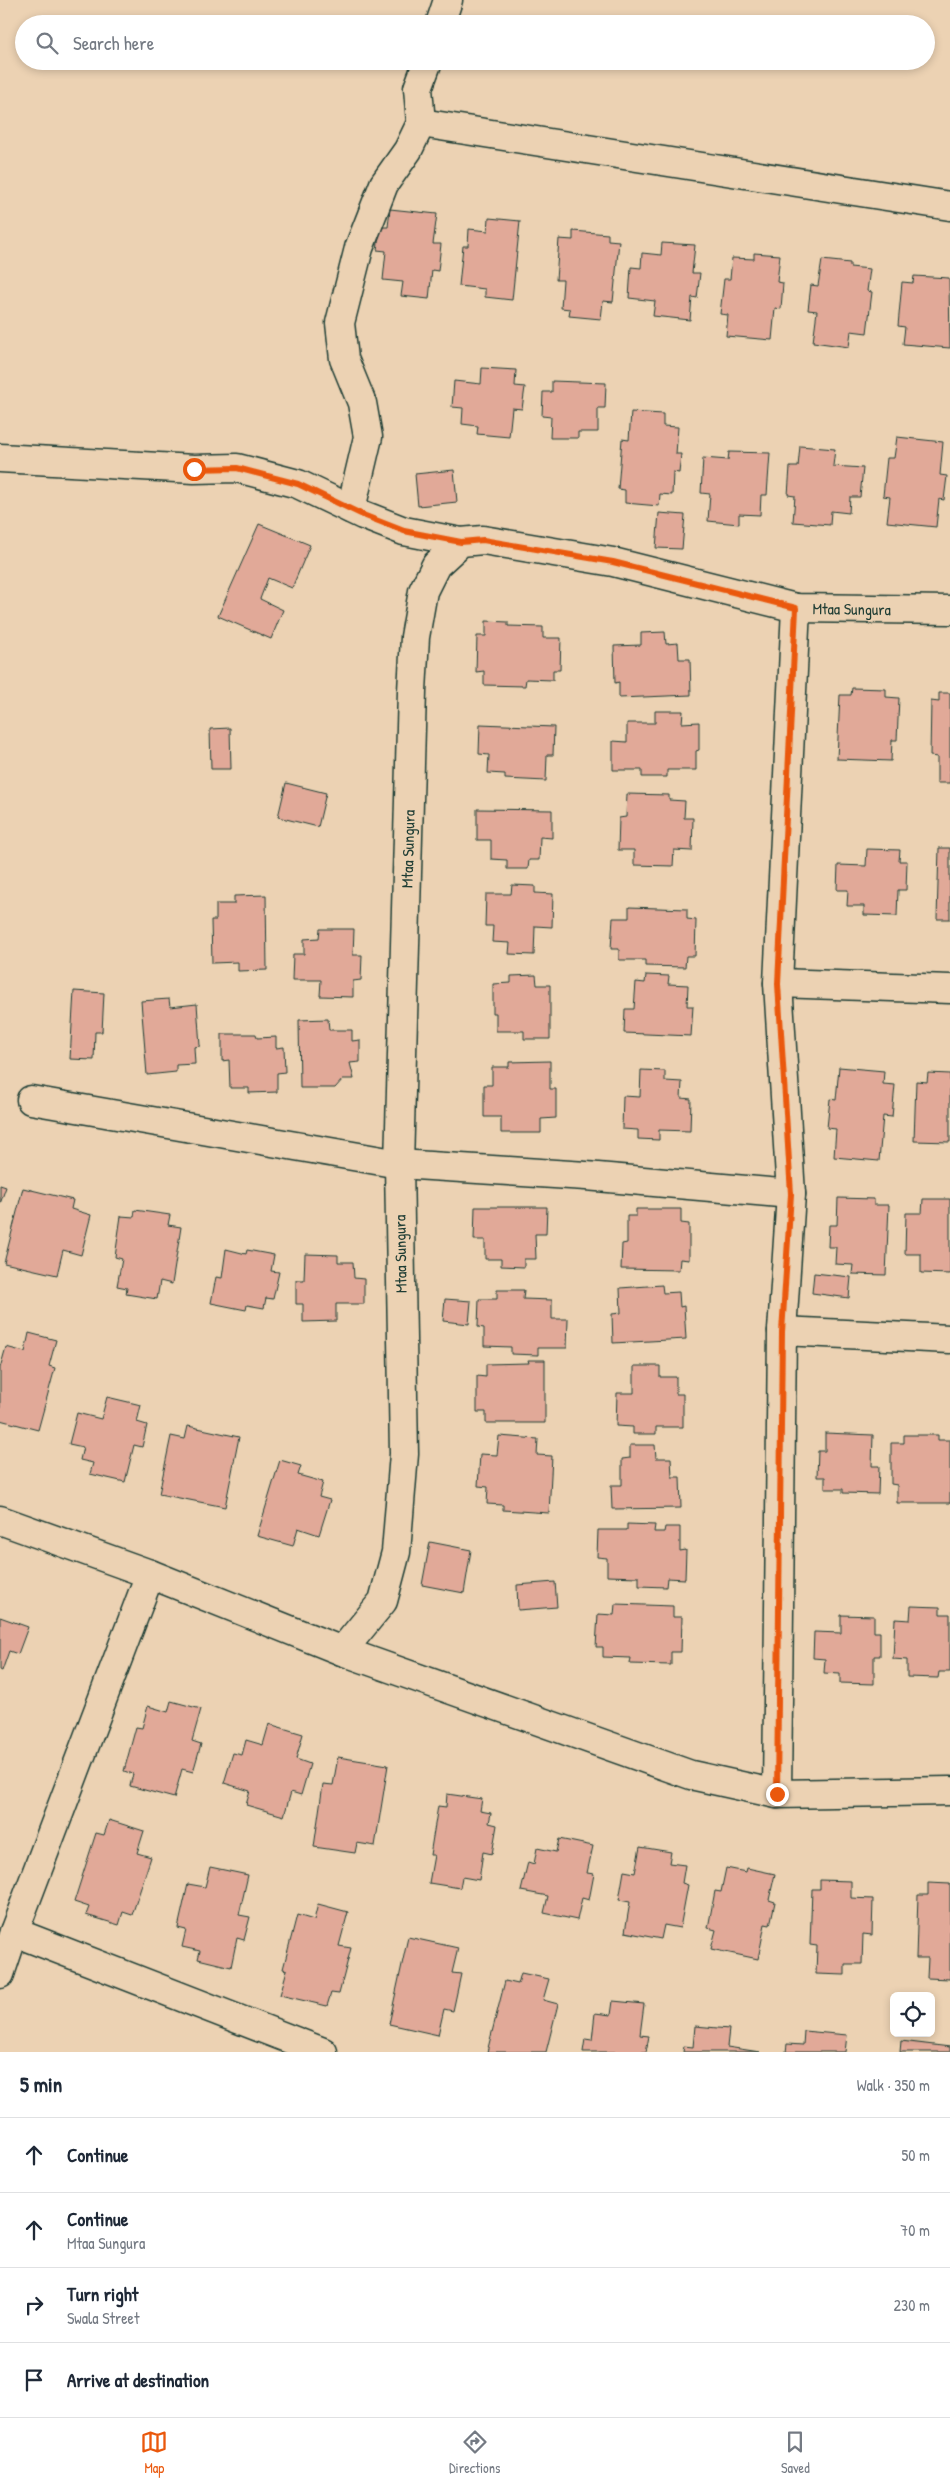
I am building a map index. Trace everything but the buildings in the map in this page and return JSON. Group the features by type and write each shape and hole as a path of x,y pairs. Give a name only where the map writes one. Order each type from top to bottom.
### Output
{"street":[{"path":"443,15 448,0"},
{"path":"350,509 368,437 362,404 344,359 340,323 359,248 384,184 408,150 421,123 418,88 425,70"},
{"path":"421,123 950,206"},
{"path":"0,458 194,469 237,468 298,484 350,509 404,531 461,542"},
{"name":"Mtaa Sungura","path":"342,1651 383,1601 396,1552 404,1454 399,1164 415,637 424,591 436,565 461,542 483,540 613,562 796,608 950,610"},
{"path":"777,1794 782,1332 791,1194 778,984 796,608"},
{"path":"778,984 950,989"},
{"path":"31,1100 399,1164 586,1176 791,1194"},
{"path":"782,1332 950,1339"},
{"path":"0,1520 150,1574 342,1651 691,1775 777,1794 950,1791"},
{"path":"0,1974 14,1932 150,1574"},
{"path":"14,1932 285,2045 323,2052"}],"route":[{"path":"194,469 237,468 298,484 363,515 404,531 461,542 483,540 515,544 613,562 796,608 778,984 791,1194 782,1332 777,1794"}]}
